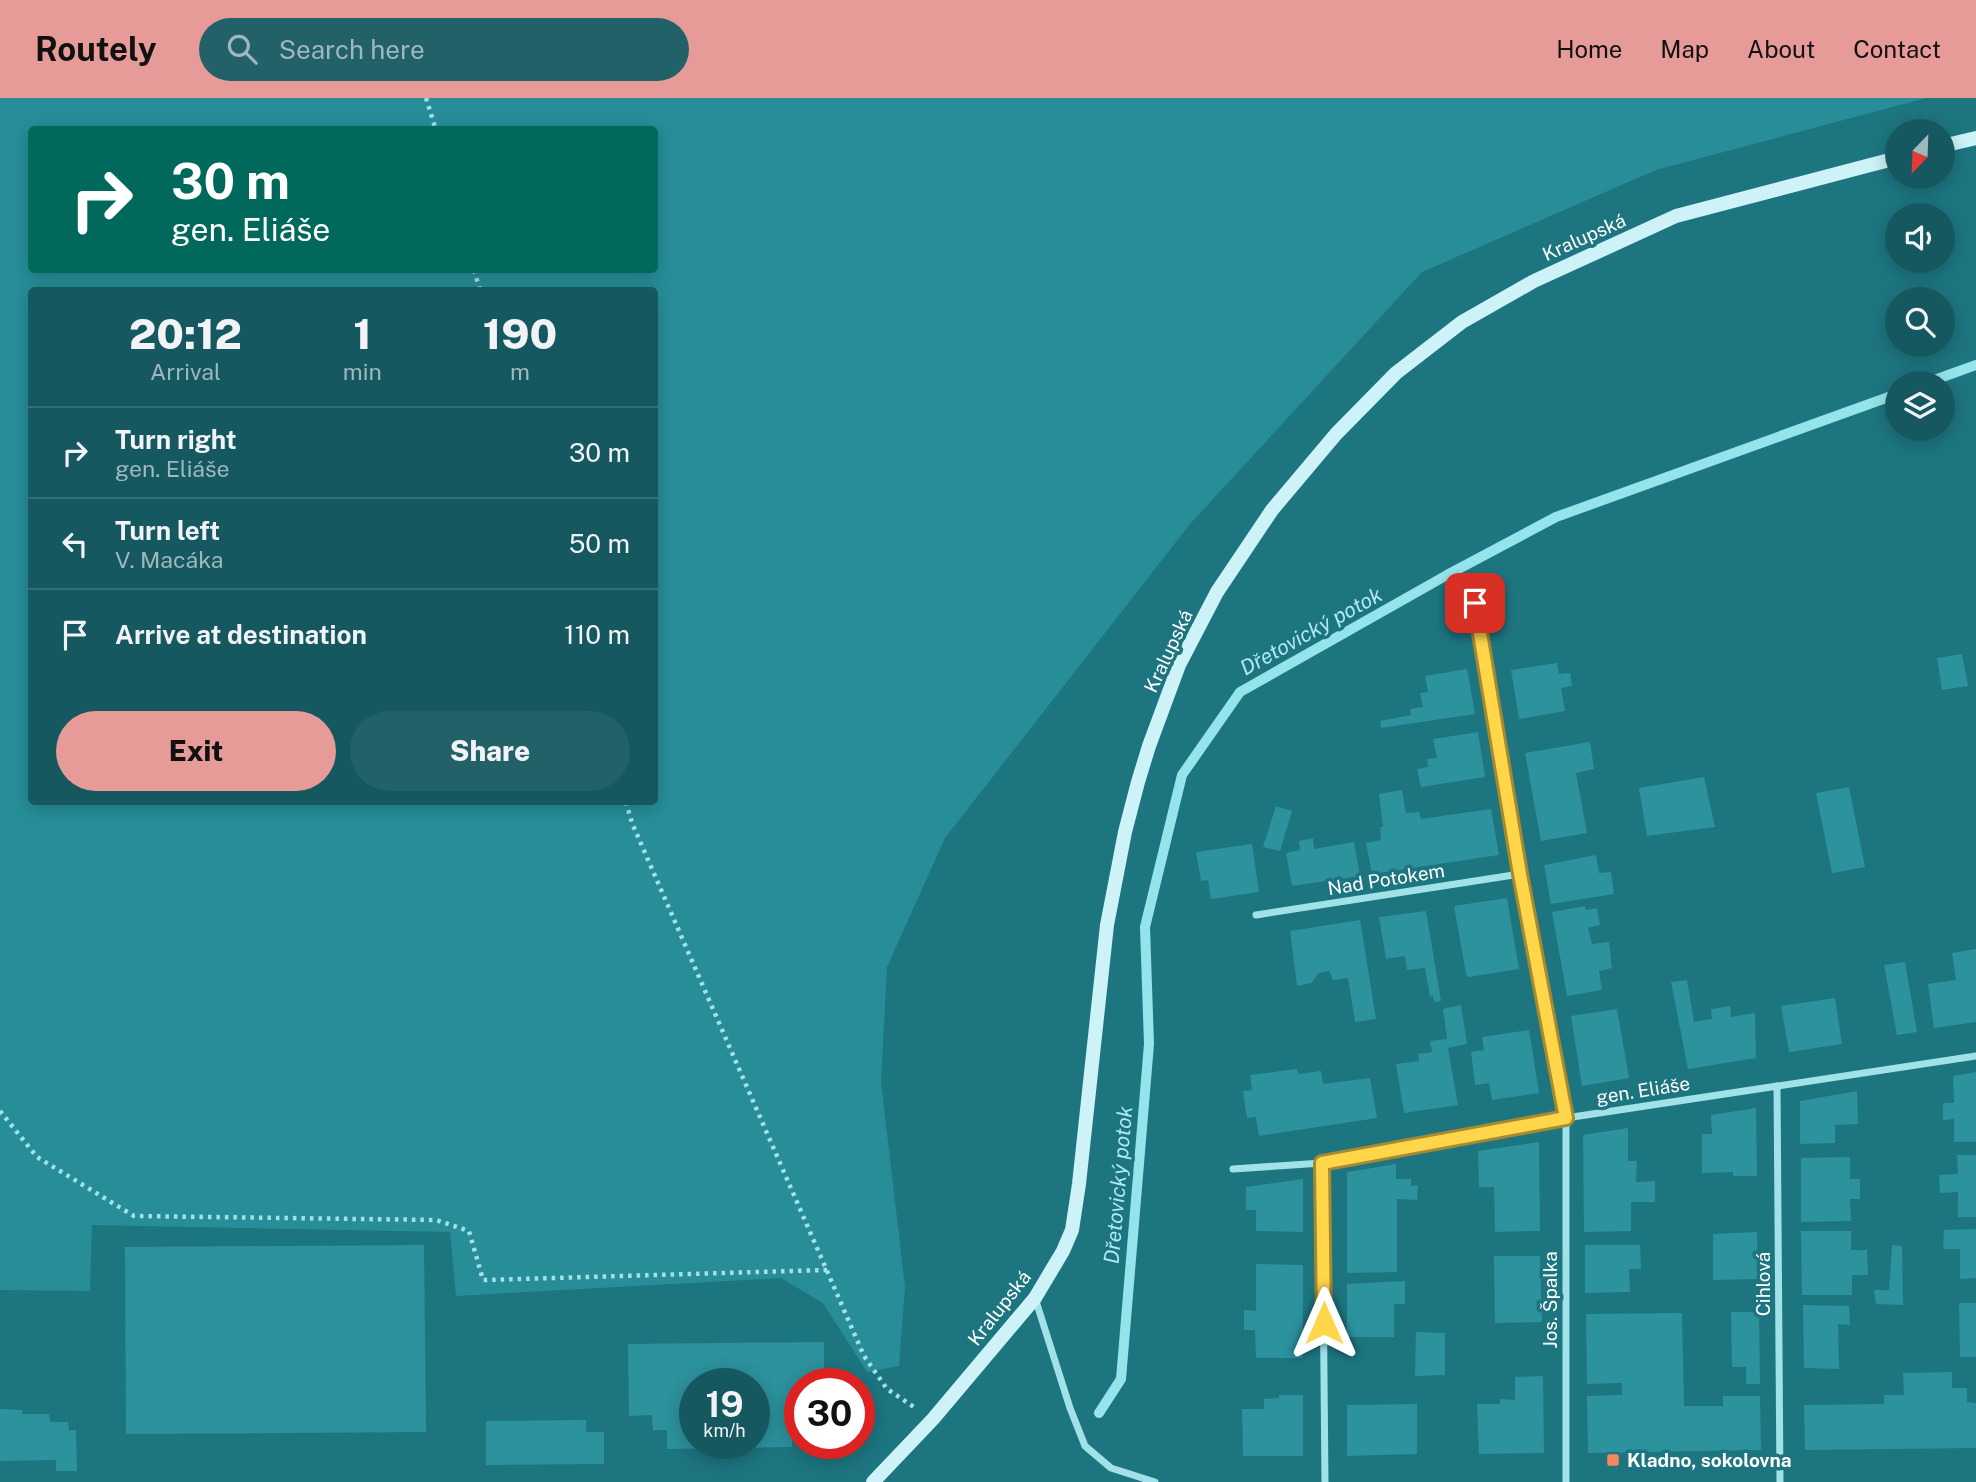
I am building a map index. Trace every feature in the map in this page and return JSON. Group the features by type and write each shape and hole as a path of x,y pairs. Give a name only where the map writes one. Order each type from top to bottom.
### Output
{"main road":[{"path":"1955,143 1976,138"},
{"name":"Kralupská","path":"873,1482 933,1419 1035,1298 1063,1251 1072,1230 1108,925 1125,832 1149,746 1185,653 1217,592 1272,510 1336,434 1396,373 1462,321 1534,281 1676,216 1885,161"}],"street":[{"name":"Jos. Špalka","path":"1475,603 1520,874 1566,1118 1566,1482"},
{"name":"Nad Potokem","path":"1256,915 1520,874"},
{"name":"gen. Eliáše","path":"1233,1169 1322,1163 1566,1118 1976,1056"},
{"name":"Cihlová","path":"1777,1086 1780,1482"},
{"path":"1322,1163 1325,1482"},
{"path":"1035,1298 1085,1446 1111,1468 1155,1482"}],"path":[{"path":"426,98 435,126"},
{"path":"627,805 632,823 864,1356 887,1389 933,1419"},
{"path":"0,1111 37,1157 134,1216 436,1220 468,1231 483,1280 827,1269"}],"shaded area":[{"path":"0,98 1926,98 1656,170 1422,272 1190,524 945,838 887,967 881,1082 905,1287 899,1366 875,1370 875,1368 864,1368 823,1303 781,1278 456,1296 450,1232 92,1225 90,1291 0,1290"}],"building":[{"path":"1962,654 1968,686 1942,690 1937,658"},
{"path":"1557,663 1559,674 1570,673 1572,686 1561,688 1565,711 1519,719 1511,670"},
{"path":"1467,669 1475,714 1381,728 1380,721 1411,715 1410,709 1423,707 1420,693 1428,692 1425,676"},
{"path":"1478,732 1485,777 1421,787 1417,769 1428,767 1427,759 1437,758 1433,739"},
{"path":"1590,742 1594,769 1576,773 1587,833 1541,841 1525,753"},
{"path":"1704,777 1715,827 1647,836 1639,788"},
{"path":"1849,787 1865,867 1832,873 1816,793"},
{"path":"1402,790 1406,813 1419,812 1421,819 1491,809 1499,855 1372,874 1366,843 1381,840 1380,827 1383,827 1379,794"},
{"path":"1276,806 1292,811 1280,851 1263,847"},
{"path":"1313,838 1314,849 1354,842 1360,876 1292,886 1286,853 1300,850 1299,841"},
{"path":"1252,844 1259,892 1211,899 1208,880 1201,881 1196,852"},
{"path":"1596,855 1599,873 1611,872 1614,894 1551,904 1544,865"},
{"path":"1507,898 1519,969 1469,977 1466,974 1454,906"},
{"path":"1585,906 1586,910 1597,908 1600,925 1588,928 1592,944 1609,942 1612,968 1599,971 1602,990 1567,996 1552,912"},
{"path":"1426,911 1441,1001 1434,1002 1433,996 1430,997 1425,968 1407,970 1405,956 1386,959 1379,917"},
{"path":"1360,920 1376,1019 1355,1022 1348,978 1333,980 1329,971 1319,973 1311,983 1297,986 1290,931"},
{"path":"1976,949 1976,1022 1934,1028 1928,984 1956,980 1952,953"},
{"path":"1905,962 1917,1032 1897,1035 1884,965"},
{"path":"1687,980 1694,1022 1712,1019 1711,1009 1730,1006 1731,1017 1755,1013 1756,1058 1688,1069 1671,982"},
{"path":"1835,998 1842,1044 1789,1052 1781,1006"},
{"path":"1461,1005 1467,1044 1448,1048 1458,1105 1404,1113 1396,1064 1419,1061 1418,1054 1432,1052 1430,1041 1447,1039 1443,1009"},
{"path":"1617,1009 1629,1078 1582,1086 1571,1016"},
{"path":"1529,1030 1539,1093 1492,1100 1489,1083 1475,1085 1471,1052 1484,1050 1482,1037"},
{"path":"1297,1069 1298,1074 1321,1071 1323,1084 1370,1078 1377,1118 1259,1136 1256,1117 1247,1118 1243,1091 1252,1090 1250,1075"},
{"path":"1976,1072 1976,1142 1954,1142 1954,1119 1943,1120 1943,1103 1954,1103 1953,1076"},
{"path":"1857,1091 1858,1124 1835,1125 1835,1143 1800,1144 1800,1101"},
{"path":"1756,1108 1757,1176 1733,1176 1733,1172 1702,1173 1702,1134 1712,1134 1711,1115"},
{"path":"1628,1128 1628,1161 1637,1161 1636,1182 1655,1181 1655,1202 1631,1202 1631,1231 1584,1232 1583,1135"},
{"path":"1539,1142 1540,1231 1495,1232 1494,1187 1479,1187 1478,1151"},
{"path":"1957,1155 1976,1155 1976,1217 1958,1217 1958,1192 1940,1193 1939,1175 1958,1174"},
{"path":"1850,1157 1850,1179 1860,1179 1860,1199 1850,1199 1851,1221 1801,1222 1801,1158"},
{"path":"1396,1164 1396,1179 1411,1179 1411,1186 1418,1185 1417,1200 1397,1199 1397,1272 1347,1273 1347,1172"},
{"path":"1303,1179 1303,1232 1256,1231 1256,1210 1246,1210 1246,1187"},
{"path":"1976,1229 1976,1278 1960,1279 1960,1249 1943,1249 1944,1230"},
{"path":"1801,1231 1851,1231 1851,1250 1867,1250 1868,1275 1852,1275 1852,1295 1802,1295"},
{"path":"1757,1232 1758,1279 1713,1280 1713,1234"},
{"path":"424,1245 426,1432 126,1434 125,1247"},
{"path":"1585,1245 1640,1245 1641,1269 1629,1269 1630,1292 1585,1293"},
{"path":"1892,1245 1902,1246 1903,1305 1876,1304 1874,1290 1889,1290"},
{"path":"1494,1256 1540,1256 1542,1322 1495,1323"},
{"path":"1256,1264 1303,1265 1303,1358 1256,1358 1255,1330 1244,1330 1244,1310 1256,1311"},
{"path":"1405,1281 1405,1304 1394,1304 1394,1337 1347,1337 1347,1284"},
{"path":"1959,1303 1976,1303 1976,1357 1960,1357"},
{"path":"1803,1305 1849,1306 1850,1325 1838,1324 1839,1369 1804,1368"},
{"path":"1731,1312 1759,1312 1760,1384 1746,1384 1746,1367 1732,1367"},
{"path":"1682,1313 1684,1406 1723,1406 1723,1396 1760,1396 1761,1450 1588,1453 1587,1396 1622,1395 1622,1383 1587,1384 1586,1314"},
{"path":"1416,1332 1445,1333 1445,1375 1415,1376"},
{"path":"824,1342 824,1368 784,1368 784,1447 770,1447 770,1368 679,1368 679,1449 667,1449 667,1430 653,1430 652,1415 629,1416 628,1344"},
{"path":"1952,1372 1952,1388 1967,1388 1967,1402 1976,1403 1976,1448 1805,1450 1804,1405 1884,1404 1884,1395 1904,1395 1903,1373"},
{"path":"1543,1376 1544,1453 1479,1454 1477,1404 1500,1404 1500,1399 1515,1400 1515,1377"},
{"path":"1279,1395 1303,1395 1303,1456 1243,1456 1242,1409 1264,1409 1264,1399 1279,1398"},
{"path":"1417,1404 1417,1454 1347,1456 1347,1405"},
{"path":"0,1409 22,1410 22,1414 49,1414 50,1422 68,1422 69,1430 76,1430 77,1471 56,1471 56,1460 0,1461"},
{"path":"586,1420 586,1432 604,1432 604,1464 486,1465 486,1421"}],"waterway":[{"name":"Dřetovický potok","path":"1955,373 1976,365"},
{"name":"Dřetovický potok","path":"1099,1413 1121,1379 1149,1044 1145,927 1182,775 1240,692 1556,517 1885,398"}],"place":[{"name":"Kladno, sokolovna","path":"1613,1460"}],"route":[{"path":"1324,1323 1322,1163 1566,1118 1520,874 1475,603"}]}
